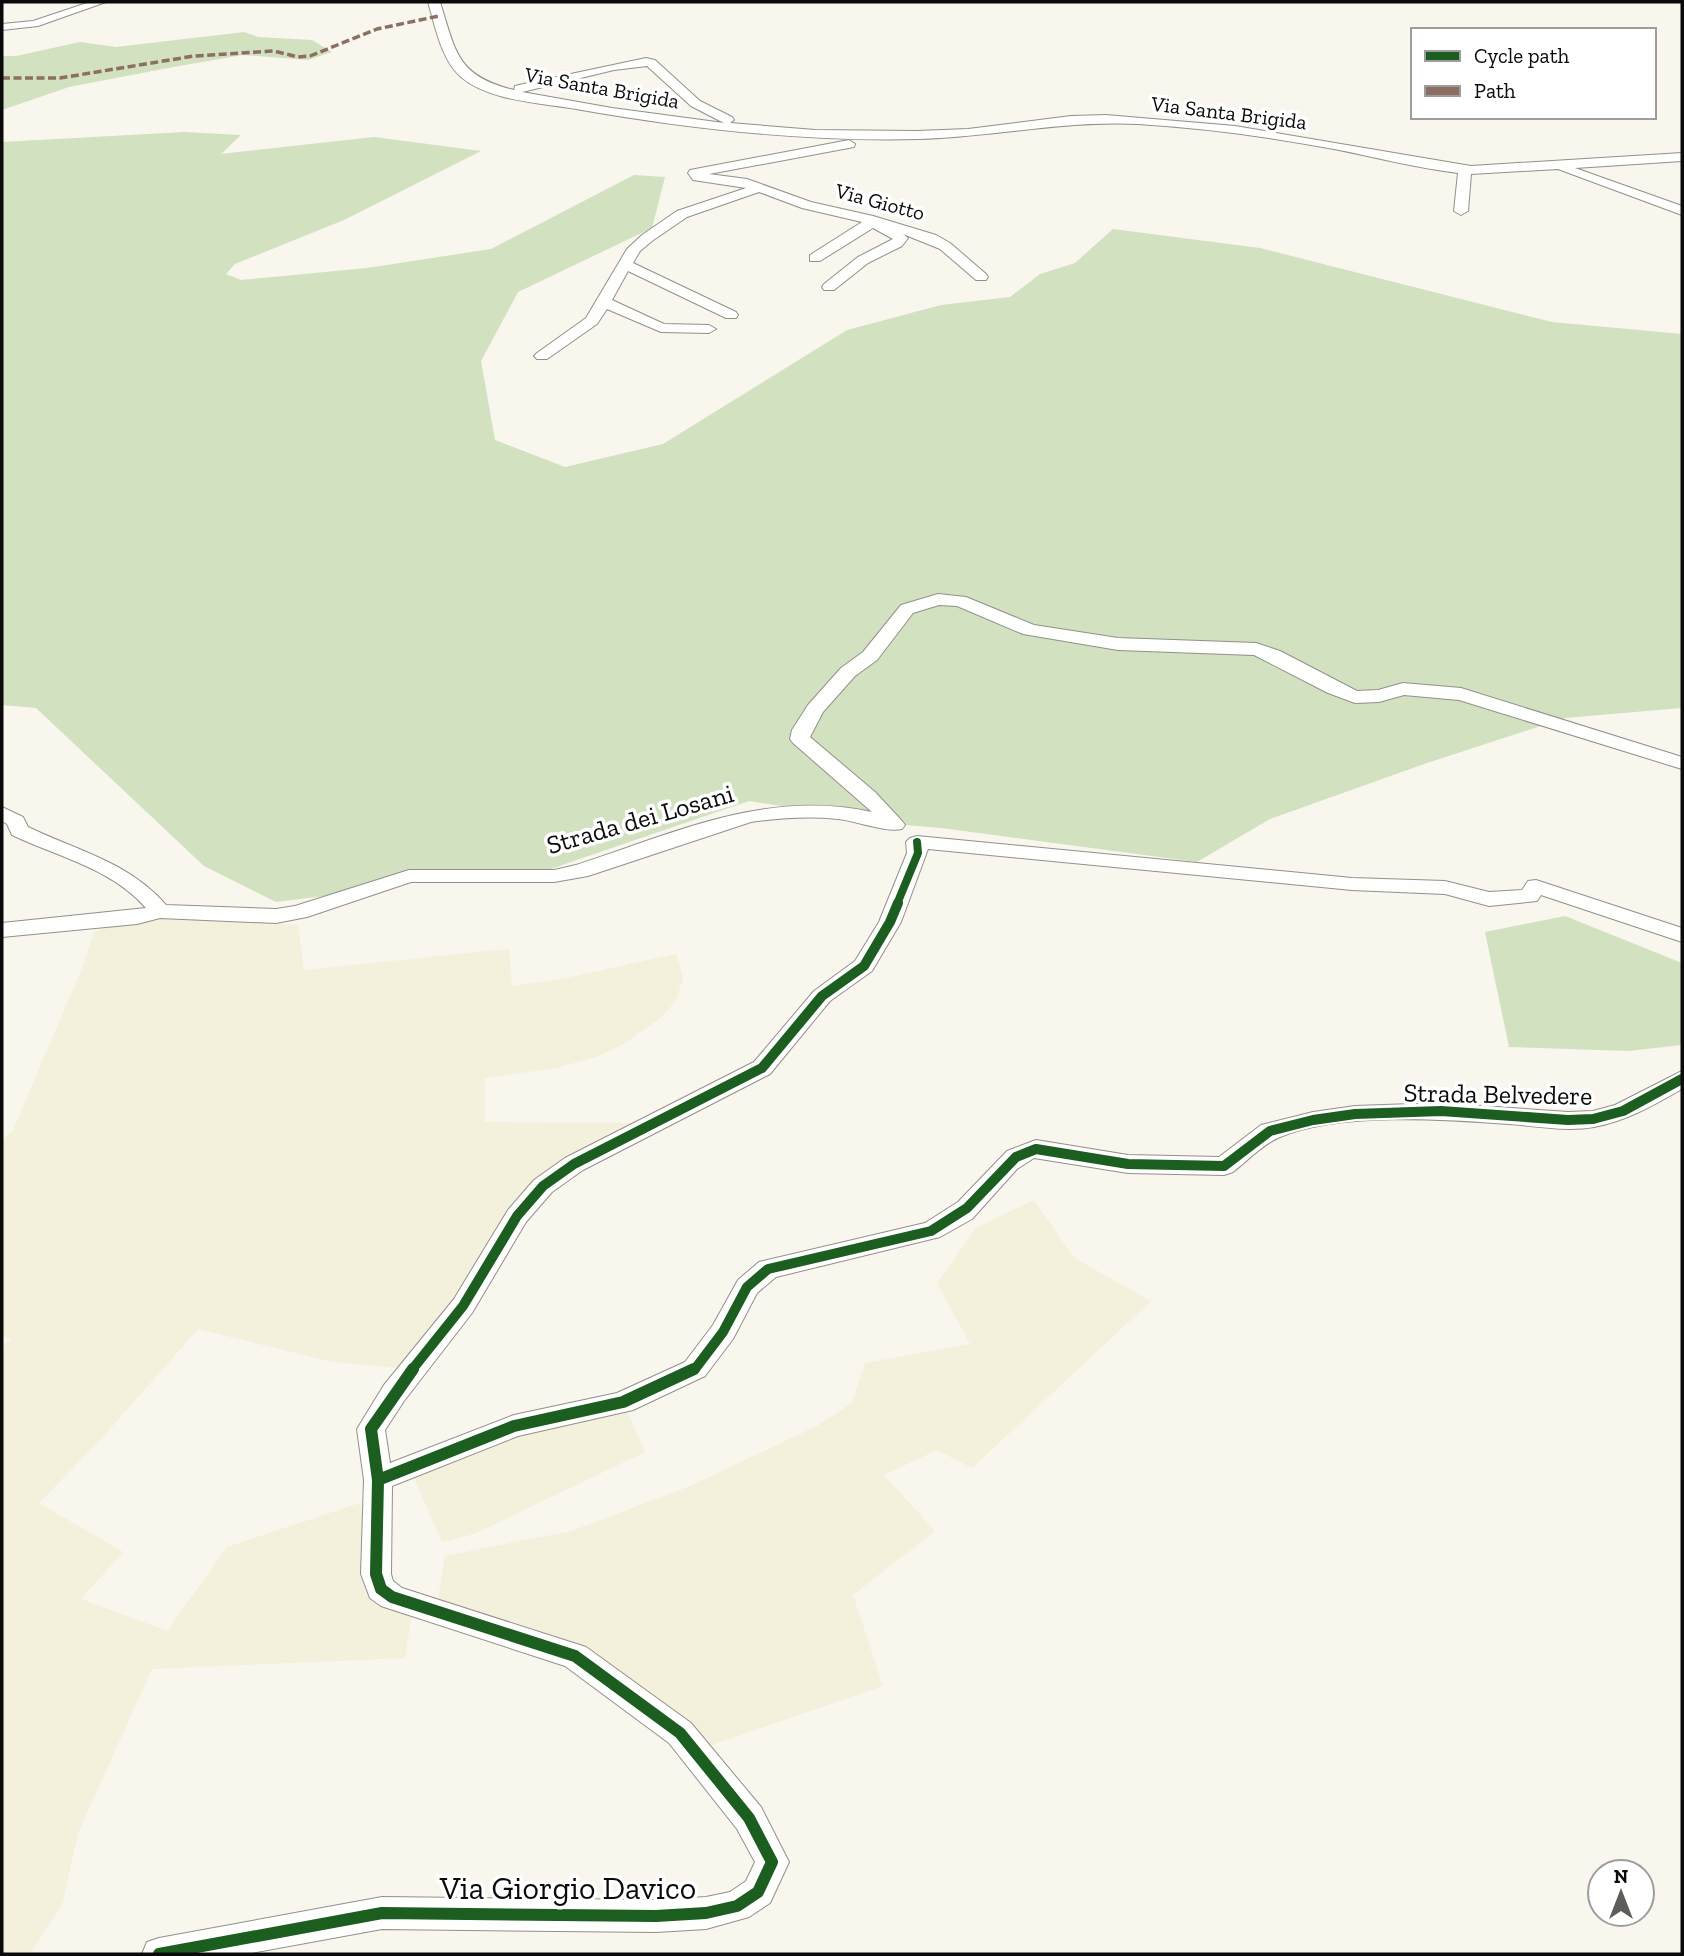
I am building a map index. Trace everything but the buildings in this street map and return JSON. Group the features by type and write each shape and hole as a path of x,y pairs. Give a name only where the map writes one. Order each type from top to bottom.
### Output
{"street":[{"path":"2,27 34,24 100,2"},
{"path":"434,2 456,66 472,79 506,90"},
{"name":"Via Santa Brigida","path":"506,90 553,84 611,67 646,62 711,115 768,131"},
{"name":"Via Santa Brigida","path":"506,90 629,115 768,131 901,135 971,133 1060,120 1104,118 1274,135 1363,150 1439,168 1465,170 1682,157"},
{"path":"821,134 862,141 901,135"},
{"name":"Via Giotto","path":"862,141 695,173 698,177 742,182 807,205 931,238 945,246 981,277"},
{"path":"1554,164 1682,211"},
{"path":"1461,211 1465,170"},
{"path":"542,356 592,321 634,249 682,214 759,188"},
{"path":"815,258 869,222 901,238 897,243 863,260 828,286"},
{"path":"625,264 731,315"},
{"path":"602,301 661,328 709,329"},
{"path":"894,824 860,788 800,739 802,730 815,709 848,672 870,656 907,608 938,599 960,601 1030,630 1105,642 1256,649 1354,697 1379,696 1403,689 1461,694 1682,763"},
{"name":"Strada dei Losani","path":"2,930 137,917 160,911 276,916 299,912 409,876 554,876 580,871 748,816 774,812 821,810 894,824 917,842"},
{"path":"2,814 16,821 19,831 49,847 104,864 129,878 160,911"},
{"path":"917,842 1352,884 1445,888 1489,899 1529,897 1536,886 1682,935"},
{"name":"Via Giorgio Davico","path":"159,1954 393,1913 656,1916 706,1913 737,1906 758,1892 772,1862 749,1818 680,1733 575,1656 392,1597 381,1589 376,1574 378,1480 371,1429 394,1393 463,1306 517,1216 543,1186 574,1164 762,1068 822,996 864,966 890,922 918,853 917,842"},
{"name":"Strada Belvedere","path":"378,1480 514,1426 623,1402 695,1369 723,1332 747,1287 768,1269 931,1231 953,1220 998,1177 1008,1161 1026,1151 1036,1149 1128,1164 1224,1166 1270,1131 1312,1120 1356,1114 1441,1111 1568,1120 1592,1119 1623,1111 1682,1079"}],"shaded area":[{"path":"177,916 298,925 304,970 509,949 512,986 561,979 676,954 683,978 676,1000 663,1016 625,1043 596,1057 556,1068 485,1078 485,1122 634,1123 543,1186 413,1369 332,1362 198,1329 102,1438 39,1503 123,1552 81,1599 167,1631 227,1547 360,1503 375,1594 412,1614 405,1658 152,1669 78,1833 62,1905 30,1954 2,1954 2,1347 11,1339 2,1335 2,1142 13,1130 82,968 94,932 124,921"},
{"path":"1034,1200 1074,1258 1151,1301 972,1468 937,1450 884,1475 935,1531 853,1595 883,1686 694,1751 575,1656 436,1611 445,1556 572,1531 690,1486 817,1426 852,1403 865,1363 970,1344 937,1283 976,1228"},
{"path":"623,1402 645,1452 474,1534 442,1542 409,1466"}],"green space":[{"path":"244,32 258,37 312,40 332,52 308,60 243,55 179,66 69,87 2,110 2,56 16,56 80,42 116,47"},
{"path":"184,132 241,135 221,154 374,137 481,151 344,220 235,264 226,274 241,280 367,268 491,249 634,175 665,177 652,228 518,292 481,361 495,440 565,467 663,444 847,330 941,305 1010,297 1040,274 1075,263 1113,229 1260,248 1552,322 1682,334 1682,708 1565,718 1424,764 1270,819 1197,862 894,824 749,801 533,875 407,879 340,894 276,902 204,866 36,708 2,705 2,142"},
{"path":"1565,916 1682,963 1682,1045 1628,1051 1509,1047 1485,932"}],"marked path":[{"path":"2,78 60,78 194,56 274,51 298,57 310,56 377,29 439,16"}],"cycle path":[{"path":"159,1954 382,1913 656,1916 706,1913 737,1906 758,1892 772,1862 749,1818 680,1733 575,1656 392,1597 381,1589 376,1574 378,1480 371,1429 394,1393 463,1306 517,1216 543,1186 574,1164 762,1068 822,996 864,966 890,922 918,853 917,842"},
{"path":"378,1480 514,1426 623,1402 695,1369 723,1332 747,1287 768,1269 931,1231 963,1212 1008,1163 1025,1152 1036,1149 1128,1164 1224,1166 1270,1131 1313,1120 1355,1114 1441,1111 1568,1120 1593,1119 1623,1111 1682,1079"}]}
